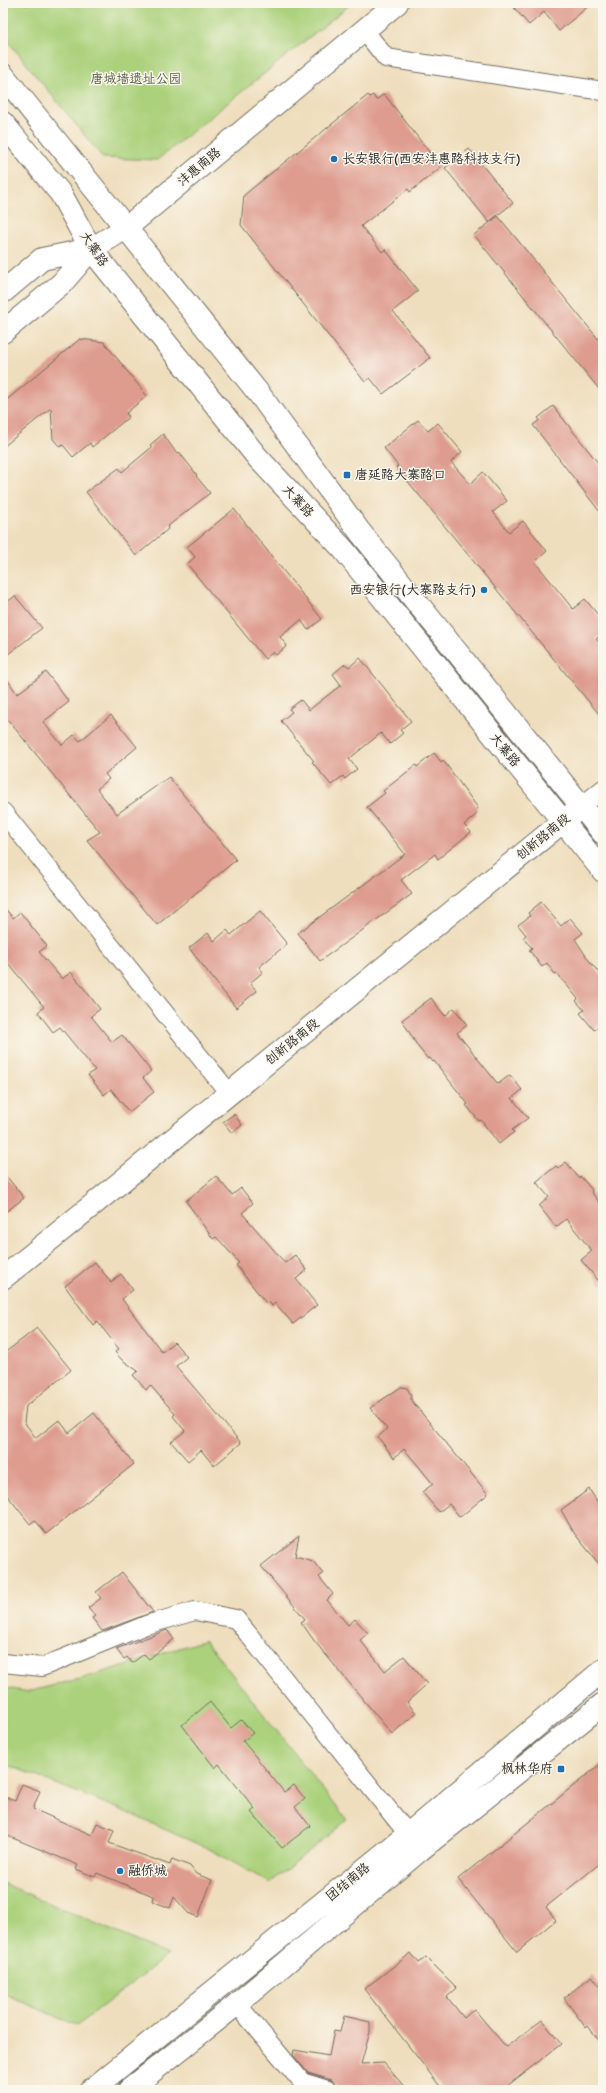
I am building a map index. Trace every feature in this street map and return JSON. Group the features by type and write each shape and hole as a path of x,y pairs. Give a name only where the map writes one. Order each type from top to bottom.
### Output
{"main road":[{"name":"沣惠南路","path":"3,332 62,283 91,249 126,228 397,3"},
{"name":"大寨路","path":"3,75 260,395 360,532 603,833"},
{"name":"大寨路","path":"3,122 61,194 91,249 258,458 343,549 603,871"},
{"path":"3,292 42,259 91,249"},
{"name":"创新路南段","path":"3,1278 582,806"},
{"name":"团结南路","path":"129,2090 237,2004 603,1670"},
{"name":"团结南路","path":"91,2090 414,1842 603,1704"}],"street":[{"path":"364,30 386,58 603,91"},
{"path":"582,806 603,789"},
{"path":"3,812 229,1093"},
{"path":"3,1663 42,1667 146,1625 195,1611 236,1619 414,1842"},
{"path":"237,2004 302,2082 328,2090"}],"green space":[{"name":"唐城墙遗址公园","path":"3,3 352,3 157,160 103,158 3,35"},
{"path":"205,1640 347,1820 270,1883 211,1850 117,1808 3,1763 3,1687 27,1692 87,1677"},
{"path":"3,1883 168,1955 77,2026 3,1993"}],"building":[{"path":"510,3 592,3 559,31 544,12 529,25"},
{"path":"384,94 441,167 410,192 408,189 361,226 382,252 385,249 418,291 393,311 430,358 383,394 370,378 365,382 241,225 244,195 368,95 370,97 373,95 376,100"},
{"path":"469,149 513,203 489,222 445,168"},
{"path":"498,216 603,345 603,394 474,235"},
{"path":"80,339 104,342 147,396 126,413 129,417 92,447 90,443 73,457 63,445 60,447 53,439 51,408 3,447 3,403"},
{"path":"553,406 603,469 603,516 533,425 540,420 538,418"},
{"path":"418,420 428,431 438,423 462,452 451,462 470,484 483,472 507,501 493,512 509,532 523,521 547,551 535,562 573,609 585,599 603,621 603,634 596,639 603,647 603,719 396,467 398,466 384,448"},
{"path":"163,434 177,454 179,452 210,493 167,527 168,529 136,556 86,492 119,468 122,472 152,447 150,445"},
{"path":"234,509 322,619 308,630 301,620 280,637 287,646 276,655 273,652 265,659 187,564 195,557 187,547"},
{"path":"15,596 42,628 3,658 3,605"},
{"path":"360,658 411,721 400,730 403,733 390,744 381,733 349,759 357,769 345,779 343,776 331,785 312,762 314,761 281,721 292,712 289,709 301,700 309,710 341,685 333,674 345,664 349,667"},
{"path":"46,672 69,702 43,722 62,745 74,735 80,741 111,715 137,747 105,774 109,779 97,789 117,814 169,777 236,860 157,925 87,840 100,832 3,714 3,673 17,694"},
{"path":"434,753 441,762 443,760 478,808 475,811 477,814 464,825 471,832 438,859 435,854 401,880 412,894 320,961 298,933 405,854 367,807 385,793 383,791"},
{"path":"541,902 561,926 570,918 583,933 575,939 603,978 603,1022 594,1030 580,1013 584,1010 576,1001 578,999 547,963 542,967 529,950 532,948 523,938 526,935 518,925 530,916 528,913"},
{"path":"3,906 13,918 20,912 47,946 39,952 62,979 71,972 100,1009 91,1016 112,1042 122,1035 151,1071 143,1078 154,1092 129,1112 111,1089 104,1095 88,1075 95,1070 60,1027 53,1032 38,1012 44,1007 3,957"},
{"path":"260,911 287,944 259,967 263,972 250,983 257,991 236,1008 189,948 208,933 214,941 227,930 231,935"},
{"path":"431,998 445,1016 454,1008 467,1025 457,1033 498,1084 510,1075 522,1090 512,1098 528,1118 512,1130 514,1132 499,1144 481,1120 479,1121 466,1105 468,1104 434,1061 433,1062 430,1058 428,1059 418,1047 402,1020"},
{"path":"234,1114 242,1125 232,1133 223,1122"},
{"path":"566,1162 579,1178 580,1176 592,1190 591,1192 603,1207 603,1286 581,1260 592,1251 566,1219 556,1227 539,1206 549,1197 536,1182 556,1166 558,1168"},
{"path":"3,1172 24,1198 3,1214"},
{"path":"216,1176 232,1195 241,1188 253,1203 242,1213 285,1263 295,1255 307,1270 296,1279 317,1305 293,1324 275,1303 272,1306 268,1301 266,1303 236,1265 239,1263 216,1237 213,1239 186,1201"},
{"path":"95,1262 111,1282 121,1274 133,1290 122,1299 162,1352 174,1342 187,1357 176,1366 241,1443 214,1466 201,1450 188,1461 171,1442 185,1431 173,1416 175,1414 150,1385 146,1390 133,1375 138,1371 121,1359 115,1352 119,1349 97,1321 93,1325 65,1286"},
{"path":"37,1328 71,1370 26,1406 24,1422 36,1438 59,1420 69,1433 94,1413 134,1464 46,1534 35,1520 30,1524 3,1490 3,1354"},
{"path":"401,1387 407,1388 411,1395 411,1400 488,1494 460,1517 449,1504 439,1512 422,1492 433,1484 416,1463 404,1449 394,1458 378,1437 387,1429 370,1408"},
{"path":"589,1489 603,1510 603,1569 574,1533 561,1510"},
{"path":"299,1536 295,1556 313,1561 323,1574 319,1577 333,1594 327,1600 348,1625 355,1619 368,1633 360,1640 385,1671 404,1656 427,1684 407,1702 416,1713 392,1734 315,1642 301,1622 305,1619 261,1566"},
{"path":"122,1572 153,1612 102,1631 92,1618 95,1616 88,1608 101,1598 96,1592"},
{"path":"167,1630 174,1639 149,1659 144,1654 132,1663 127,1657 124,1659 116,1649"},
{"path":"210,1702 231,1728 241,1720 253,1733 243,1741 284,1792 294,1785 305,1799 295,1807 310,1826 282,1848 251,1812 255,1809 219,1764 215,1768 182,1725"},
{"path":"603,1762 603,1861 546,1907 556,1920 517,1952 458,1879"},
{"name":"融侨城","path":"22,1784 40,1791 33,1809 92,1835 97,1823 114,1830 109,1843 170,1865 172,1859 190,1866 196,1874 212,1880 198,1917 188,1913 174,1897 170,1908 152,1901 153,1896 97,1873 95,1877 76,1869 78,1865 3,1834 3,1796 15,1801"},
{"path":"411,1953 419,1963 426,1957 457,1988 447,1997 464,2018 474,2009 506,2047 542,2020 561,2044 502,2090 443,2090 364,1989"},
{"path":"592,1976 603,1990 603,2046 588,2026 586,2028 564,1998"},
{"path":"344,2016 370,2022 370,2032 361,2064 384,2063 407,2090 357,2090 350,2085 337,2086 331,2080 308,2073 293,2055 294,2050 329,2056 334,2031 340,2032"}],"place":[{"name":"长安银行(西安沣惠路科技支行)","path":"334,159"},
{"name":"唐延路大寨路口","path":"347,475"},
{"name":"西安银行(大寨路支行)","path":"484,590"},
{"name":"枫林华府","path":"561,1769"},
{"name":"融侨城","path":"120,1871"}]}
